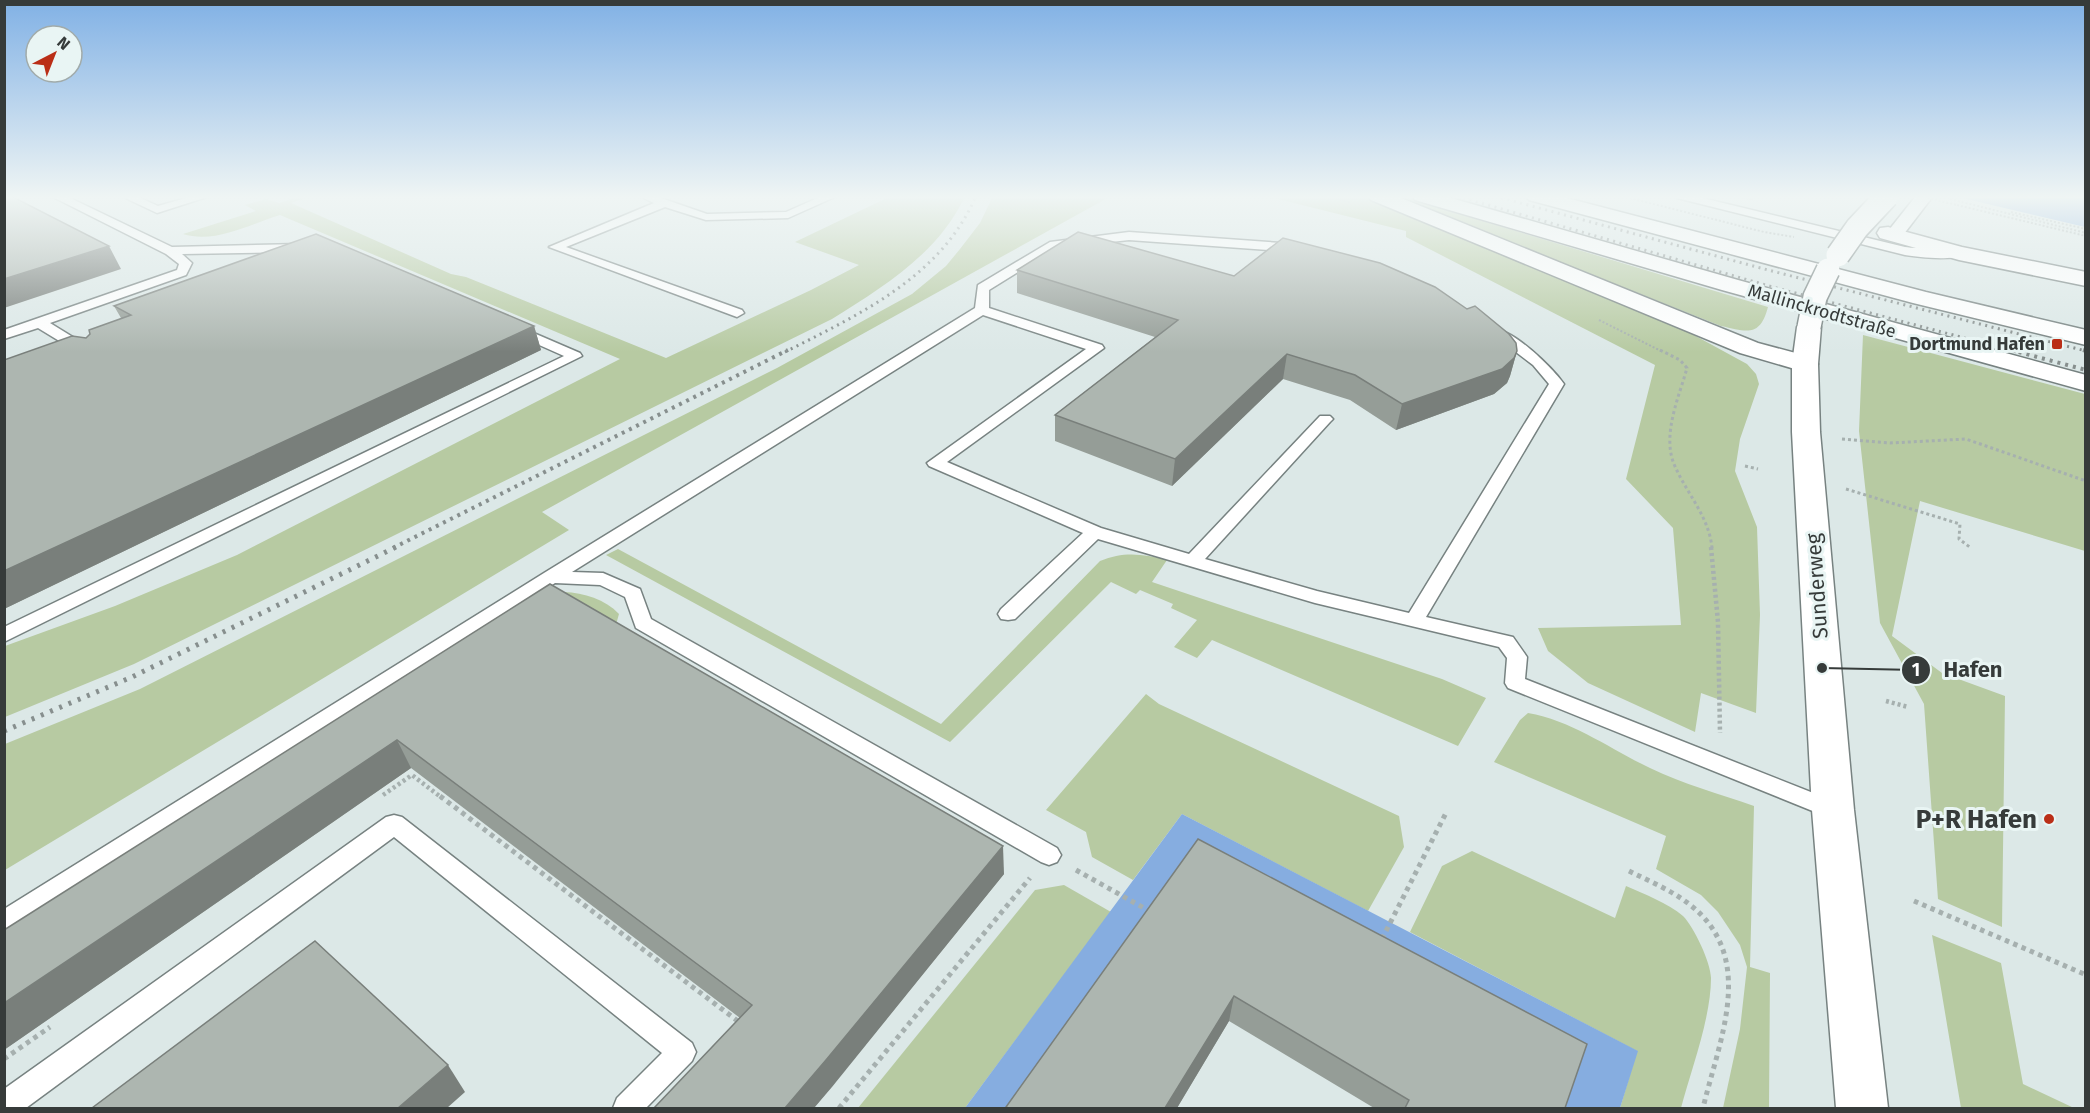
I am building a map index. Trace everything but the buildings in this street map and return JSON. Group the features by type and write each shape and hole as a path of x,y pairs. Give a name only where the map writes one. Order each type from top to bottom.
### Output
{"main road":[{"path":"1505,248 1739,344 1805,364"},
{"name":"Mallinckrodtstraße","path":"1601,248 2085,383"},
{"name":"Mallinckrodtstraße","path":"1732,248 2085,338"},
{"path":"1810,248 1838,255"},
{"name":"Sunderweg","path":"1843,248 1828,270 1815,297 1805,364 1806,432 1833,810 1862,1108"},
{"path":"1941,248 2085,279"}],"lane":[{"path":"4,335 182,272 186,263 164,248"},
{"path":"170,251 285,248"},
{"path":"558,248 737,313"},
{"path":"982,310 983,288 1049,248"},
{"path":"1283,248 1310,250"},
{"path":"1891,248 1925,254 1959,253"},
{"path":"982,310 1097,348 935,463 1095,532 1315,597 1506,642 1517,657 1515,683 1833,810"},
{"path":"4,923 551,577 982,310"},
{"path":"4,635 574,356 500,322"},
{"path":"40,323 95,357"},
{"path":"1414,620 1557,384 1538,362 1504,336 1485,325"},
{"path":"1193,561 1325,419"},
{"path":"1008,614 1095,532"},
{"path":"551,577 603,579 633,593 644,623 1049,855"},
{"path":"4,1107 394,824 682,1052 627,1108"}],"path":[{"path":"1596,318 1680,360 1687,368 1670,432 1673,462 1710,531 1718,622 1720,765"},
{"path":"1841,439 1890,443 1966,439 2085,481"},
{"path":"1745,466 1758,469"},
{"path":"1877,498 1960,525 1959,539 1971,548"},
{"path":"1886,701 1908,707"},
{"path":"373,802 412,775 743,1025"},
{"path":"1376,950 1447,812"},
{"path":"839,1108 1049,855 1159,916"},
{"path":"1629,872 1681,899 1706,920 1720,943 1730,982 1722,1030 1703,1108"},
{"path":"1914,901 2084,974"},
{"path":"4,1059 53,1025"}],"green space":[{"path":"358,248 392,248 451,274 466,277 666,358 859,265 812,248 929,248 890,281 832,319 134,664 5,717 5,646 115,606 237,555 620,359"},
{"path":"960,248 1017,248 542,512 569,530 5,870 5,744 140,689 777,368 912,294 946,266"},
{"path":"1427,248 1487,248 1692,334 1747,364 1756,374 1759,384 1740,439 1735,471 1757,527 1760,615 1756,713 1701,693 1695,732 1588,683 1548,651 1538,628 1681,625 1673,528 1626,479 1655,365"},
{"path":"1524,248 1572,248 1768,307 1765,317 1757,328 1746,331 1721,326"},
{"path":"1863,335 2085,394 2085,551 1920,501 1892,636 1942,673 2005,696 2002,927 1938,899 1924,704 1880,623 1859,431"},
{"path":"618,549 941,724 1100,561 1125,555 1142,555 1167,560 1152,582 1442,679 1486,698 1458,746 1212,640 1197,658 1174,647 1197,620 1171,608 1173,604 1140,590 1136,594 1111,582 950,742 606,555"},
{"path":"564,592 586,595 607,604 619,614 615,628 548,596"},
{"path":"1146,694 1159,704 1399,816 1404,847 1368,911 1182,814 1133,880 1092,857 1086,832 1046,810"},
{"path":"1528,713 1576,729 1663,774 1754,806 1750,967 1770,973 1769,1108 1723,1108 1740,1029 1747,967 1740,945 1718,912 1701,895 1656,869 1666,836 1494,762 1520,720"},
{"path":"1472,851 1615,918 1626,886 1656,899 1683,916 1697,936 1711,978 1708,1010 1681,1108 1620,1108 1637,1051 1410,932 1442,866"},
{"path":"1064,885 1111,912 965,1108 858,1108 1035,890"},
{"path":"1932,935 2001,963 2023,1084 2074,1108 1961,1108"}],"water":[{"path":"1182,814 1638,1051 1620,1108 1560,1108 1372,959 1023,1108 965,1108"}],"railway":[{"path":"785,352 842,323 896,290 920,271 943,248"},
{"path":"1637,248 1769,286 2017,352"},
{"path":"1687,248 2086,351 2083,350"},
{"path":"393,548 788,350"},
{"path":"2011,350 2086,370"},
{"path":"4,731 132,677 396,547"}],"place":[{"name":"Dortmund Hafen","path":"2057,344"},
{"name":"Hafen","path":"1822,668"},
{"name":"P+R Hafen","path":"2049,819"}]}
